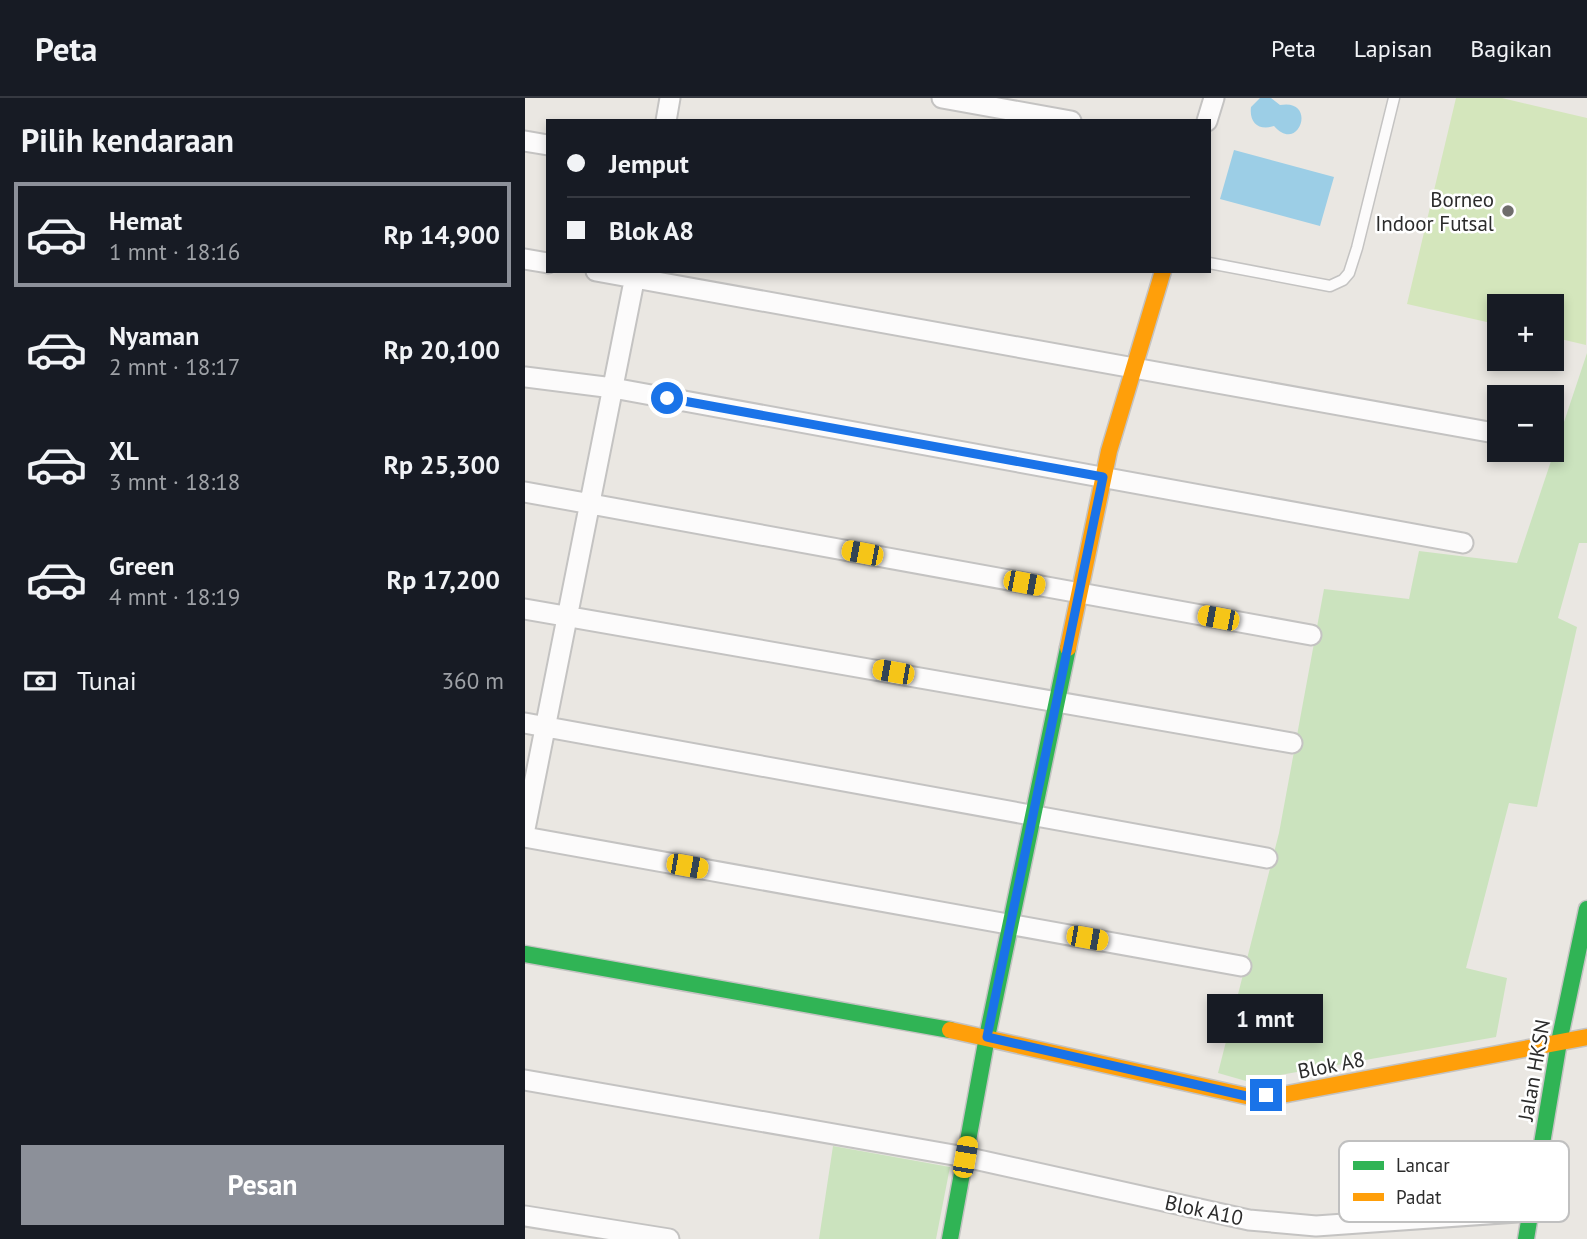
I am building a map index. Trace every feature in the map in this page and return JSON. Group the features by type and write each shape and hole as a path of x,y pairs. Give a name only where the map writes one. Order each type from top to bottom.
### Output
{"street":[{"path":"666,119 670,98"},
{"path":"942,98 1060,119"},
{"path":"1208,119 1214,98"},
{"path":"525,141 546,145"},
{"path":"525,259 546,263"},
{"path":"616,273 1487,432"},
{"path":"950,1239 987,1037 1103,477 1162,273"},
{"path":"525,829 635,275"},
{"path":"525,377 613,388 1463,543"},
{"path":"525,492 1311,635"},
{"path":"525,609 1292,743"},
{"path":"525,723 1267,858"},
{"path":"525,837 1241,966"},
{"name":"Jalan HKSN","path":"1543,1141 1559,1042 1587,909"},
{"name":"Blok A8","path":"525,954 987,1037 1246,1096 1287,1094 1587,1037"},
{"name":"Blok A10","path":"525,1080 965,1157 1248,1220 1316,1226 1373,1222"},
{"path":"525,1216 669,1239"}],"lane":[{"path":"1211,262 1330,286 1343,281 1349,273 1357,248 1394,98"}],"green space":[{"name":"Borneo Indoor Futsal","path":"1456,98 1502,98 1587,118 1586,345 1564,340 1564,294 1487,294 1487,322 1407,304"},
{"path":"1587,353 1587,543 1579,543 1558,618 1577,627 1537,807 1509,803 1466,968 1507,978 1496,1037 1246,1081 1218,1073 1279,833 1324,589 1409,599 1419,551 1517,563 1551,462 1564,462 1564,422"},
{"path":"833,1146 950,1167 936,1239 819,1239"}],"water":[{"path":"1260,98 1271,98 1280,105 1292,105 1299,109 1301,124 1297,130 1291,134 1283,133 1274,126 1256,124 1251,107"},
{"path":"1234,150 1334,177 1320,226 1220,199"}],"traffic: fast":[{"path":"950,1239 987,1037 1068,648"},
{"path":"1542,1141 1559,1042 1587,909"},
{"path":"525,954 950,1030"},
{"path":"1526,1239 1529,1222"}],"traffic: slow":[{"path":"1068,648 1109,451 1162,273"},
{"path":"950,1030 1246,1096 1287,1094 1587,1037"}],"place":[{"name":"Borneo Indoor Futsal","path":"1508,211"}],"route":[{"path":"667,398 1103,477 987,1037 1246,1096 1266,1095"}]}
